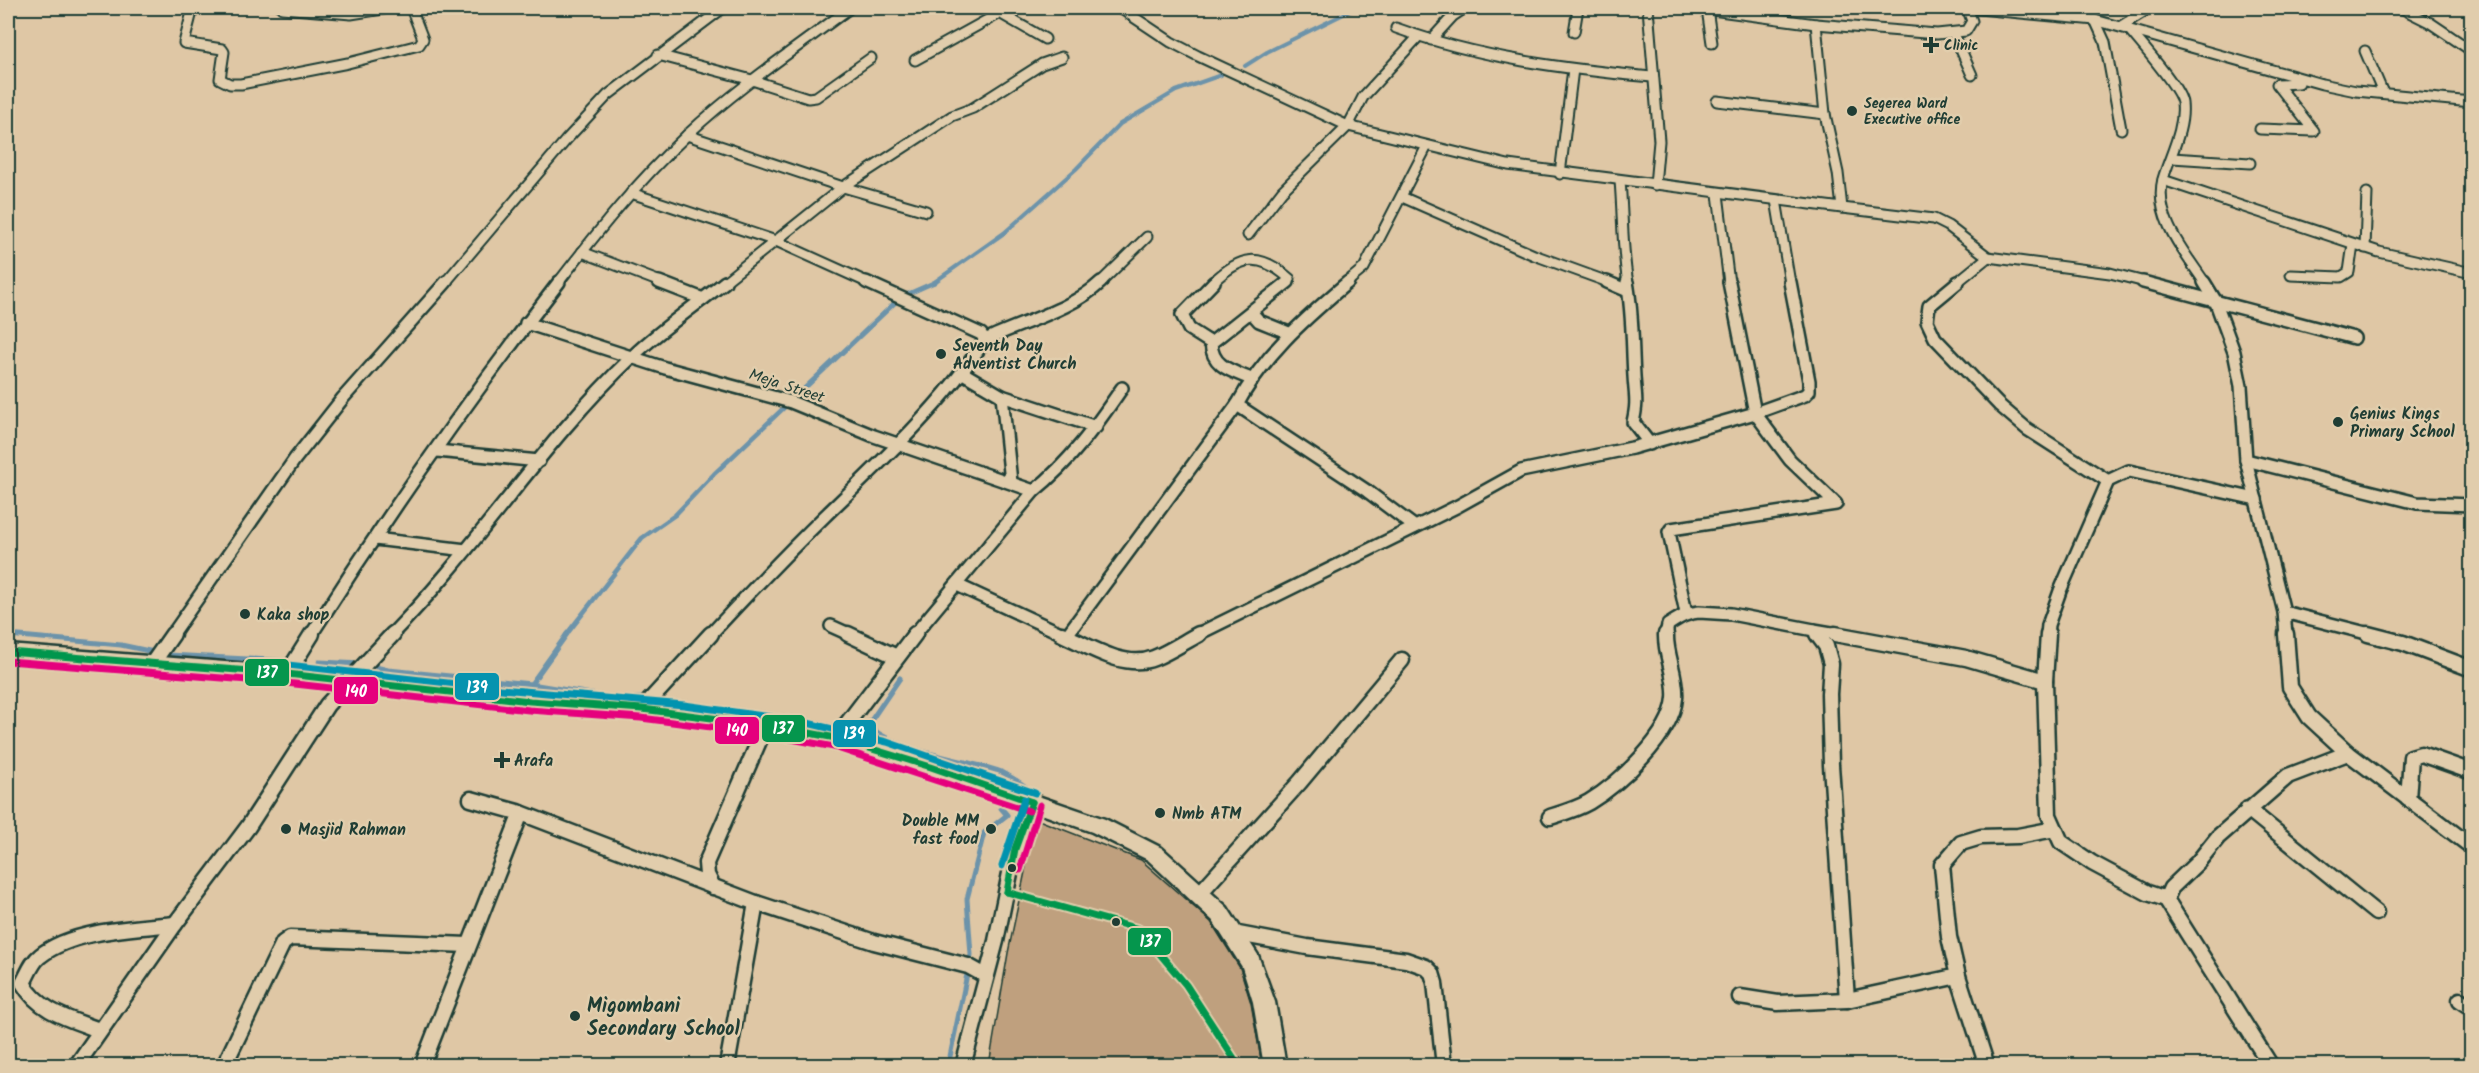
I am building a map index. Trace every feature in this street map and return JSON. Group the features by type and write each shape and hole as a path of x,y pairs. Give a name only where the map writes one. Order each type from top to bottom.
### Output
{"main road":[{"path":"8,652 286,674 530,701 642,709 766,725 836,738 931,767 1098,825 1155,854 1200,893 1220,914 1251,962 1264,1002 1275,1065"}],"street":[{"path":"192,8 184,43 222,49 224,52 220,79 230,84 241,84 348,63 418,45 423,39 411,8"},
{"path":"282,8 351,14 389,8"},
{"path":"152,664 294,459 343,398 424,308 595,107 658,55 723,8"},
{"path":"286,674 479,386 608,218 687,135 752,80 850,8"},
{"path":"992,8 1045,39"},
{"path":"1120,8 1171,42 1198,56 1348,126 1508,165 1560,174 1934,219 1948,226 1988,257 2110,273 2354,338"},
{"path":"1130,14 1143,8"},
{"path":"1431,40 1453,16 1465,8"},
{"path":"1574,32 1578,8"},
{"path":"1648,8 1652,77 1658,106 1659,141 1655,185"},
{"path":"1697,8 1816,24 1954,34 1966,32 1972,21 1967,8 2095,20 2322,84 2472,102"},
{"path":"2124,27 2150,8"},
{"path":"2401,8 2430,22 2472,51"},
{"path":"1707,9 1712,43"},
{"path":"915,60 1000,13"},
{"path":"2095,20 2105,42 2121,129"},
{"path":"1816,24 1825,114 1838,173 1842,208"},
{"path":"2124,27 2175,88 2182,102 2180,128 2163,180 2161,199 2172,230 2215,300 2234,352 2241,386 2246,460 2284,612 2290,687 2309,717 2348,753 2472,847"},
{"path":"1396,28 1418,37 1490,56 1573,69 1652,77"},
{"path":"1954,34 1972,75"},
{"path":"1248,235 1282,190 1348,126 1363,97 1418,37"},
{"path":"2366,51 2383,93"},
{"path":"658,55 813,98 871,58"},
{"path":"76,1065 99,1030 248,827 327,705 421,606 539,461 633,356 843,187 952,116 973,108 1042,64 1062,57"},
{"path":"1560,174 1573,69"},
{"path":"2260,129 2314,131 2277,84 2322,84"},
{"path":"1717,101 1825,114"},
{"path":"687,135 843,187 926,211"},
{"path":"1066,635 1237,405 1251,380 1290,333 1364,268 1427,146"},
{"path":"2172,158 2250,163"},
{"path":"2163,180 2365,248 2472,273"},
{"path":"1620,181 1624,224 1624,262 1632,310 1634,377 1638,403 1633,422 1650,444"},
{"path":"2365,248 2367,193"},
{"path":"631,194 776,241 981,334 985,340"},
{"path":"1686,613 1682,584 1671,548 1669,532 1671,529 1836,504 1790,460 1755,413 1731,298 1718,194"},
{"path":"1402,197 1534,255 1589,274 1628,291"},
{"path":"957,585 1122,660 1152,659 1245,609 1415,527 1521,471 1575,462 1650,444 1755,413 1805,395 1809,391 1794,302 1782,250 1776,200"},
{"path":"642,709 775,565 898,445 963,373 985,340 1069,304 1097,286 1147,237"},
{"path":"2291,275 2341,277 2349,272 2353,244"},
{"path":"582,252 703,299"},
{"path":"1988,257 1929,306 1927,321 1935,338 2000,405 2027,429 2108,481"},
{"path":"1211,343 1194,335 1184,325 1182,315 1233,264 1253,258 1268,261 1281,268 1290,279 1285,286 1211,343 1210,355 1215,362 1251,380"},
{"path":"1251,312 1259,321 1290,333"},
{"name":"Meja Street","path":"526,323 665,368 790,402 898,445 1034,490"},
{"path":"963,373 1002,396 1096,427"},
{"path":"836,738 897,657 1034,490 1057,472 1096,427 1122,388"},
{"path":"1002,396 1011,482"},
{"path":"1237,405 1367,491 1415,527"},
{"path":"437,451 539,461"},
{"path":"2246,460 2417,502 2472,506"},
{"path":"2256,499 2129,471 2108,481 2053,611 2047,633 2044,681 2050,792 2049,815 2061,842 2092,863 2148,893 2166,899 2271,1065"},
{"path":"375,539 466,550"},
{"path":"1550,817 1587,803 1603,792 1636,763 1661,729 1675,698 1666,630 1686,613 1706,612 1738,616 1966,658 2044,681"},
{"path":"2284,612 2403,643 2472,669"},
{"path":"831,626 897,657"},
{"path":"1814,630 1826,646 1831,664 1829,694 1831,765 1847,1000"},
{"path":"1200,893 1300,782 1402,660"},
{"path":"713,887 707,875 706,863 766,725"},
{"path":"2166,899 2171,888 2248,809 2288,776 2348,753"},
{"path":"2408,799 2411,757 2421,754 2472,772"},
{"path":"471,799 521,813 756,903 874,942 969,966 986,976"},
{"path":"963,1065 1004,908 1015,849 1032,802"},
{"path":"2248,809 2376,914"},
{"path":"422,1065 521,813"},
{"path":"1987,1065 1958,976 1949,937 1942,864 1961,843 1981,837 2018,836 2055,829"},
{"path":"727,1065 756,903"},
{"path":"99,1030 38,1005 27,994 23,983 30,969 40,956 59,945 107,934 176,924"},
{"path":"1233,933 1307,947 1406,960 1426,968 1432,973 1436,983 1444,1065"},
{"path":"224,1065 283,943 290,938 468,945"},
{"path":"1740,998 1778,1003 1847,1000 1958,976"}],"building":[{"path":"1036,819 1141,860 1211,922 1240,968 1251,1003 1262,1065 989,1065 1008,953"}],"waterway":[{"path":"1245,66 1267,52 1356,8"},
{"path":"933,283 1004,233 1076,169 1120,124 1176,91 1221,75"},
{"path":"566,635 642,538 675,515 714,474 901,297 933,283"},
{"path":"531,684 567,634"},
{"path":"13,635 8,635 121,645 168,655 291,661"},
{"path":"319,662 363,664 388,670 531,684"},
{"path":"900,678 868,725 880,734 911,748 999,771 1031,790"},
{"path":"531,684 610,697 642,698"},
{"path":"670,703 791,717 840,728"},
{"path":"948,1066 971,955 967,899 984,833 1007,815 1001,808"}],"transit line":[{"name":"137","path":"8,652 287,674 530,701 642,709 766,725 836,738 931,767 1032,802"},
{"name":"140","path":"8,661 286,683 529,710 641,718 765,734 834,747 1029,811"},
{"name":"139","path":"288,665 440,683 684,705 799,721 887,742 1035,793"},
{"name":"139","path":"1002,866 1024,799"},
{"name":"137","path":"1007,892 1015,849 1032,802"},
{"name":"140","path":"1020,870 1040,805"},
{"name":"137","path":"1007,892 1139,929 1186,985 1239,1066"}],"place":[{"name":"Clinic","path":"1931,45"},
{"name":"Segerea Ward Executive office","path":"1852,111"},
{"name":"Seventh Day Adventist Church","path":"941,354"},
{"name":"Genius Kings Primary School","path":"2338,422"},
{"name":"Kaka shop","path":"245,614"},
{"name":"Arafa","path":"502,760"},
{"name":"Nmb ATM","path":"1160,813"},
{"name":"Masjid Rahman","path":"286,829"},
{"name":"Double MM fast food","path":"991,829"},
{"name":"Migombani Secondary School","path":"575,1016"}]}
